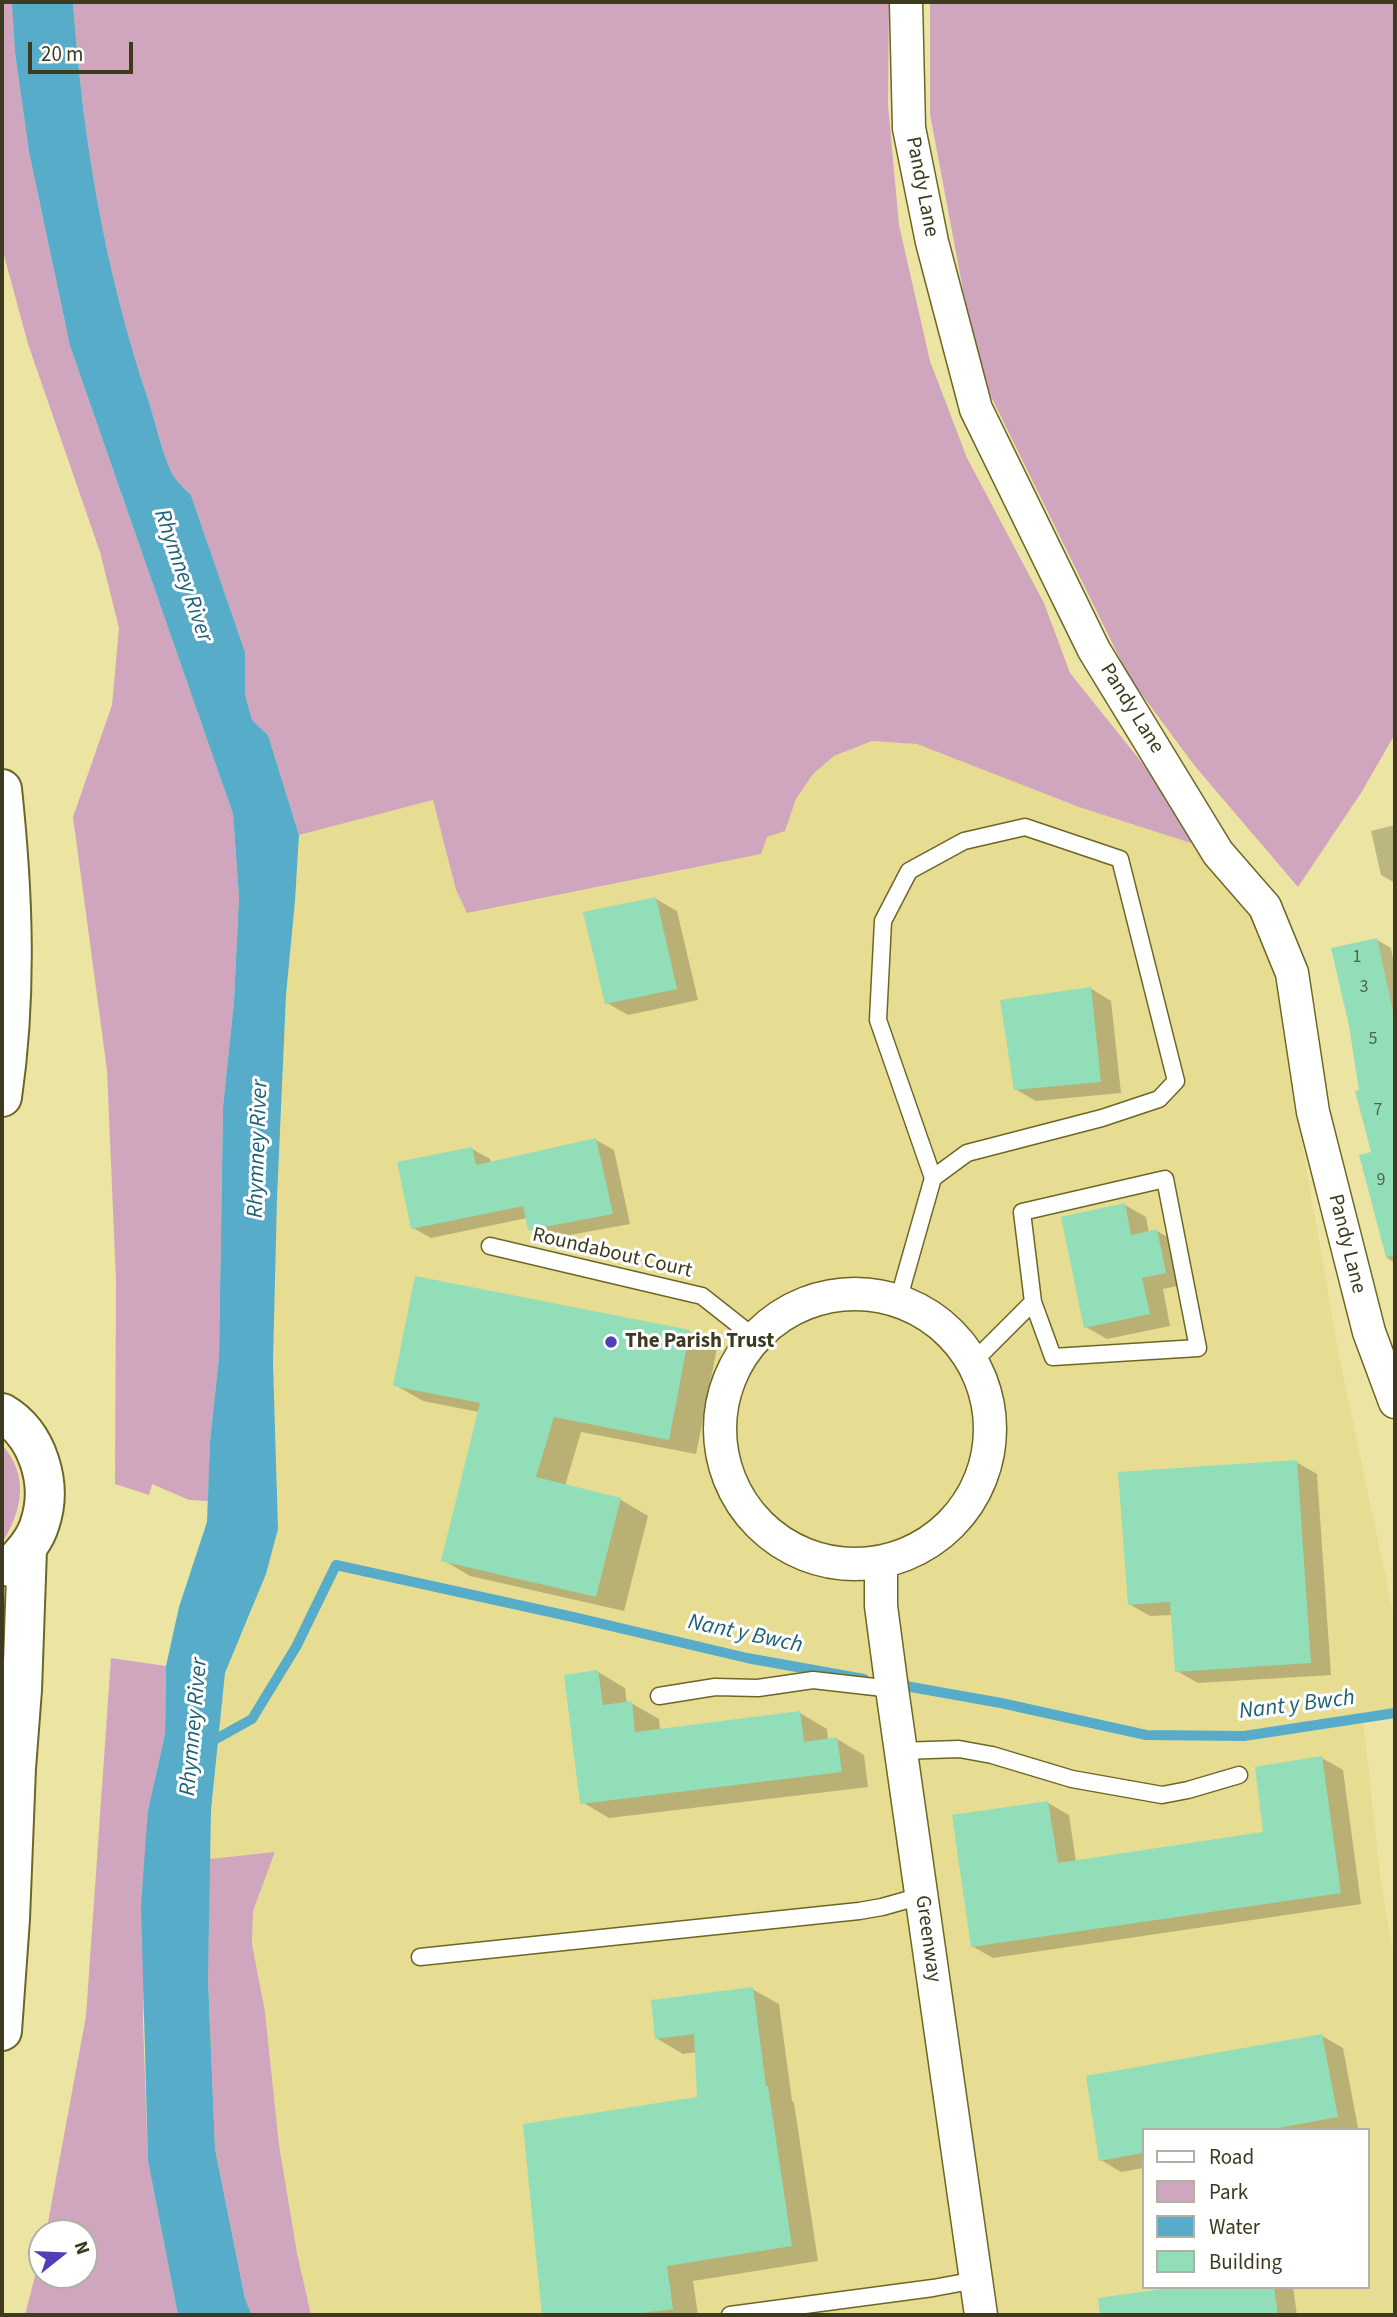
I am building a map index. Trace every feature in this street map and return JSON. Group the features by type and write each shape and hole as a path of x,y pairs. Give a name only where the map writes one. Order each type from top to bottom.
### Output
{"main road":[{"path":"2,789 13,939 10,1013 2,1097"},
{"path":"2,2031 10,1919 9,1751 22,1690 14,1561 41,1523 45,1494 41,1465 28,1438 4,1411"}],"street":[{"name":"Pandy Lane","path":"906,2 909,128 932,242 976,409 1094,650 1218,853 1265,907 1292,973 1313,1112 1369,1332 1395,1399"},
{"path":"869,1293 898,1301 911,1304 947,1328 973,1362 989,1402 990,1445 979,1486 955,1522 921,1548 881,1563 838,1564 797,1552 762,1529 736,1495 721,1456 720,1413 731,1372 754,1337 787,1311 826,1295 869,1293"},
{"name":"Greenway","path":"881,1563 881,1606 900,1751 981,2315"}],"lane":[{"path":"898,1301 933,1178 878,1020 883,921 909,871 964,841 1025,827 1121,859 1176,1082 1159,1099 1102,1118 967,1153 933,1178"},
{"path":"1165,1179 1198,1348 1053,1357 1033,1302 1022,1212 1165,1179"},
{"name":"Roundabout Court","path":"490,1247 702,1296 754,1337"},
{"path":"973,1362 1033,1302"},
{"path":"659,1696 715,1687 758,1688 813,1680 892,1689"},
{"path":"900,1751 960,1749 992,1755 1072,1779 1162,1795 1239,1775"},
{"path":"420,1957 859,1911 921,1896"},
{"path":"730,2315 976,2280"}],"shaded area":[{"path":"872,741 917,744 1079,807 1197,845 1253,920 1277,981 1340,1361 1393,1612 1395,1693 1391,1715 1363,1719 1380,1874 1395,1965 1395,2315 311,2315 297,2253 279,2145 265,2012 252,1944 253,1911 275,1852 209,1859 211,1810 225,1673 252,1610 278,1529 273,1362 277,1199 286,995 299,835 433,800 456,890 467,913 785,831 796,799 813,774 834,756"}],"green space":[{"path":"2,2 13,2 15,53 29,152 70,346 233,814 239,897 234,1001 223,1107 219,1357 210,1441 208,1501 189,1500 152,1484 149,1495 115,1484 116,1280 107,1070 73,817 112,705 119,628 100,552 28,344 2,248"},
{"path":"73,2 889,2 888,105 899,225 930,361 967,458 1044,603 1070,673 1151,774 1197,845 1079,807 917,744 872,741 834,756 813,774 796,799 785,831 767,837 761,854 467,913 456,890 433,800 299,835 268,735 252,720 245,694 245,652 191,495 169,467 119,301 90,153"},
{"path":"930,2 1395,2 1395,734 1361,793 1298,887 1194,765 1129,677 978,370 930,114"},
{"path":"2,1445 17,1469 20,1494 14,1519 2,1543"},
{"path":"111,1658 166,1666 165,1734 148,1810 143,2022 148,2161 178,2315 25,2315 32,2289 98,2289 98,2219 49,2219 86,2016"},
{"path":"275,1852 253,1911 252,1944 265,2012 279,2145 297,2253 311,2315 252,2315 245,2299 215,2149 208,1978 209,1859"}],"water":[{"name":"Rhymney River","path":"12,2 73,2 90,153 119,301 169,467 191,495 245,652 245,694 252,720 268,735 299,835 286,995 277,1199 273,1362 278,1529 266,1574 225,1673 211,1810 208,1978 215,2149 245,2299 252,2315 178,2315 148,2161 141,1905 148,1810 165,1734 166,1666 179,1607 207,1522 210,1441 219,1357 223,1107 234,1001 239,897 233,814 70,346 29,152 15,53"}],"building":[{"path":"656,897 677,989 605,1004 583,912"},
{"path":"1377,938 1395,1021 1395,1256 1386,1257 1359,1155 1371,1152 1355,1091 1359,1090 1349,1026 1331,948"},
{"path":"1091,987 1101,1082 1014,1090 1000,1000"},
{"path":"596,1138 613,1214 528,1230 523,1206 411,1229 397,1162 472,1147 476,1165"},
{"path":"1125,1203 1131,1235 1157,1229 1166,1273 1142,1278 1150,1314 1084,1328 1061,1217"},
{"path":"415,1276 690,1330 669,1440 554,1417 536,1477 621,1498 596,1597 441,1561 480,1403 393,1386"},
{"path":"1297,1460 1311,1663 1175,1672 1170,1602 1128,1605 1118,1472"},
{"path":"598,1670 603,1705 632,1701 635,1732 800,1711 804,1742 837,1737 842,1772 580,1804 564,1675"},
{"path":"1322,1756 1341,1893 971,1947 952,1815 1048,1801 1058,1863 1263,1832 1255,1767"},
{"path":"753,1987 792,2246 667,2266 673,2309 628,2315 542,2315 523,2124 697,2097 694,2034 655,2039 651,2000"},
{"path":"1322,2034 1338,2117 1279,2128 1142,2128 1142,2153 1099,2161 1086,2076"},
{"path":"1162,2289 1274,2289 1278,2315 1100,2315 1098,2298"}],"waterway":[{"name":"Nant y Bwch","path":"205,1741 216,1739 252,1719 296,1647 336,1565 747,1658 864,1679"},
{"name":"Nant y Bwch","path":"894,1684 1001,1703 1146,1735 1244,1736 1395,1713"}],"place":[{"name":"The Parish Trust","path":"611,1342"}]}
